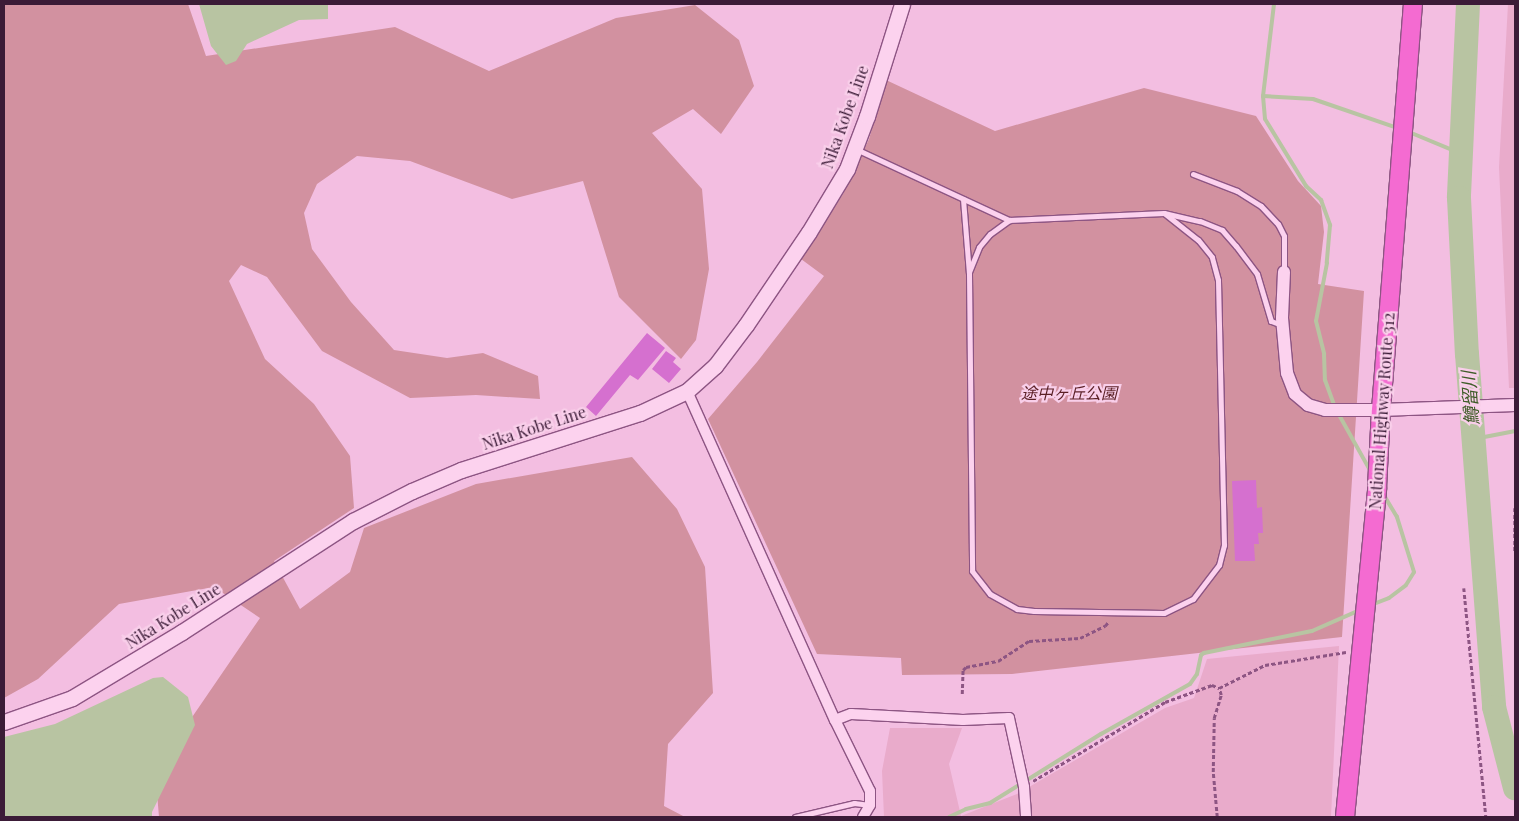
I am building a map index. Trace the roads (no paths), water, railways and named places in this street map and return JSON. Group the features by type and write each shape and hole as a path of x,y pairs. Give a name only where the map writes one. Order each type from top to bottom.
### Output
{"highway":[{"name":"National Highway Route 312","path":"1345,817 1377,488 1381,410 1413,4"}],"main road":[{"name":"Nika Kobe Line","path":"4,722 72,698 182,632 353,520 412,491 461,470 640,413 687,391 715,366 746,325 832,196 855,149 902,4"}],"street":[{"path":"1284,272 1282,326 1287,373 1295,394 1308,405 1325,410 1381,410 1515,404"},
{"path":"687,391 835,720 870,792 870,805 863,817"},
{"path":"835,720 851,714 962,720 1010,718 1024,787 1026,817"}],"lane":[{"path":"855,149 1009,220 1164,213 1200,220 1222,230 1236,246 1257,274 1271,321 1282,326"},
{"path":"1193,174 1237,191 1261,206 1278,224 1284,236 1284,272"},
{"path":"963,199 969,274 972,570 990,594 1017,609 1034,611 1164,613 1193,599 1219,565 1224,545 1218,280 1212,257 1198,240 1164,213"},
{"path":"969,274 980,247 990,234 1009,220"},
{"path":"795,817 854,803 870,805"}],"waterway":[{"path":"1274,4 1263,96 1265,119 1306,186 1321,200 1330,225 1327,263 1316,321 1324,354 1325,380 1335,407"},
{"name":"鱒留川","path":"1468,4 1459,198 1467,354 1494,707 1515,788"},
{"path":"1263,96 1313,99 1397,128"},
{"path":"1409,132 1462,154"},
{"path":"1338,413 1371,472"},
{"path":"1474,439 1515,431"},
{"path":"1371,605 1389,598 1406,585 1414,572 1397,517 1383,494"},
{"path":"949,817 966,809 990,803 1101,734 1190,684 1197,674 1201,655 1204,653 1312,631 1360,610"}],"park label":[{"name":"途中ヶ丘公園","path":"1069,393"}]}
